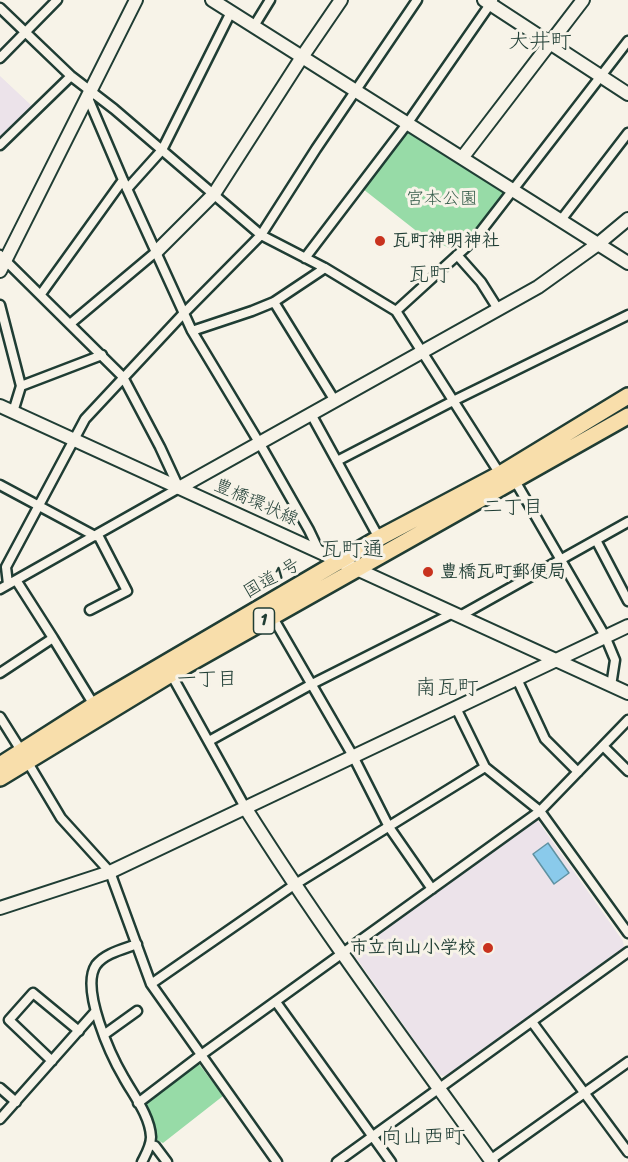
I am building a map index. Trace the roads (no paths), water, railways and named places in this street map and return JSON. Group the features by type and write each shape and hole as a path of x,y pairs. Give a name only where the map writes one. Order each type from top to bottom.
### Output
{"highway":[{"name":"国道1号","path":"0,765 25,757 357,568 507,477 628,396"},
{"name":"国道1号","path":"0,778 94,705 379,538 628,416"}],"street":[{"path":"0,58 57,0"},
{"path":"136,0 2,262 41,294 123,377 179,488"},
{"path":"212,0 628,263"},
{"path":"254,26 270,0"},
{"path":"70,324 157,251 214,194 341,0"},
{"path":"94,705 53,638 3,566 85,419 261,235 417,0"},
{"path":"462,158 583,0"},
{"path":"305,258 408,124 489,1 628,94"},
{"path":"0,8 89,95 114,109 261,235 325,268 396,311 453,400 507,477 561,561 605,636 615,660 611,686"},
{"path":"127,189 162,150 231,12"},
{"path":"396,311 475,239 628,41"},
{"path":"0,145 71,76"},
{"path":"89,95 123,180 192,331 260,444 319,551"},
{"path":"561,220 628,133"},
{"path":"41,294 123,180"},
{"path":"0,589 538,287 598,244 628,219"},
{"path":"457,255 481,282 498,309"},
{"path":"192,331 274,302 325,268"},
{"path":"274,302 335,401"},
{"path":"0,305 21,386 13,412"},
{"path":"337,461 453,400 628,315"},
{"path":"21,386 102,355"},
{"name":"豊橋環状線","path":"0,406 628,693"},
{"path":"310,414 379,538"},
{"path":"0,485 96,536 127,591 90,610"},
{"path":"209,741 312,684 561,561 628,522"},
{"path":"596,540 628,601"},
{"path":"272,616 353,756 389,827 432,889"},
{"path":"0,908 110,872 628,626"},
{"path":"0,673 53,638"},
{"path":"171,674 246,809 294,885 491,1161 628,1062"},
{"path":"517,680 545,739 578,772"},
{"path":"456,708 485,767 540,811 628,933"},
{"path":"0,717 61,818 110,872 151,984 277,1162"},
{"path":"138,1103 201,1055 540,811 628,720"},
{"path":"603,746 628,771"},
{"path":"151,984 294,885 485,767"},
{"path":"136,944 103,958 95,967 92,983 95,1012 122,1076 150,1126 151,1145 142,1162"},
{"path":"337,1162 628,952"},
{"path":"52,1061 9,1020 33,993 79,1031"},
{"path":"276,1002 391,1162"},
{"path":"105,1034 137,1011"},
{"path":"0,1119 95,1012"},
{"path":"532,1022 628,1152"},
{"path":"0,1088 16,1102"},
{"path":"151,1145 155,1146 167,1162"}],"water":[{"path":"548,843 569,873 554,884 533,854"}],"place":[{"name":"瓦町神明神社","path":"380,241"},
{"name":"豊橋瓦町郵便局","path":"428,572"},
{"name":"市立向山小学校","path":"488,948"}],"district":[{"name":"大井町","path":"540,43"},
{"name":"瓦町","path":"429,276"},
{"name":"二丁目","path":"513,508"},
{"name":"瓦町通","path":"352,551"},
{"name":"一丁目","path":"207,680"},
{"name":"南瓦町","path":"447,689"},
{"name":"向山西町","path":"423,1138"}],"park label":[{"name":"宮本公園","path":"442,199"}]}
